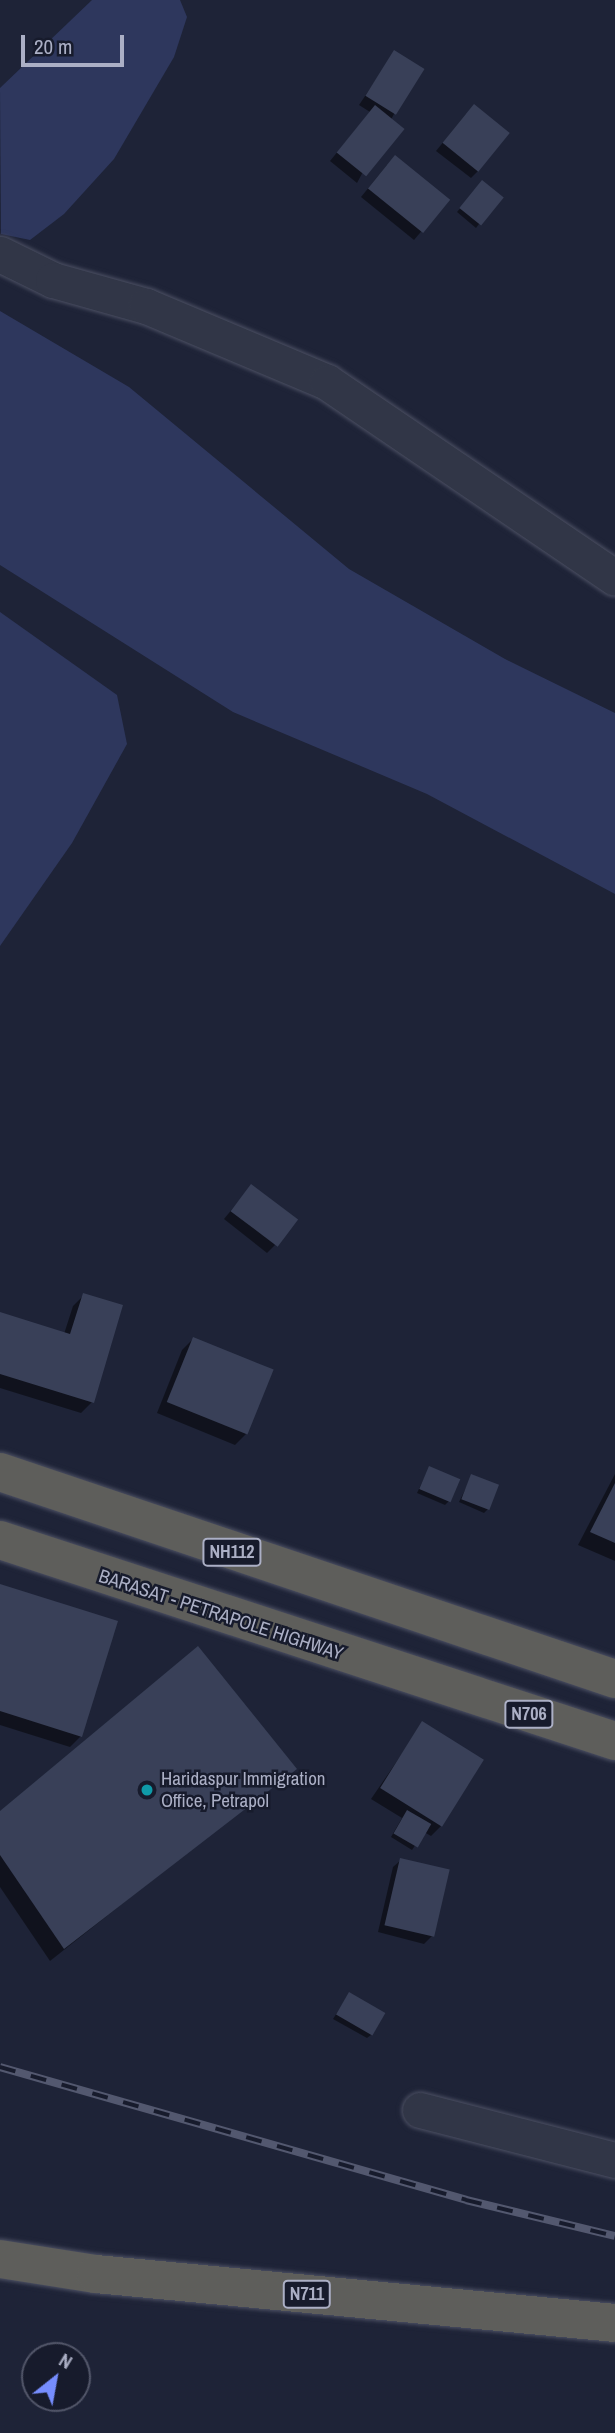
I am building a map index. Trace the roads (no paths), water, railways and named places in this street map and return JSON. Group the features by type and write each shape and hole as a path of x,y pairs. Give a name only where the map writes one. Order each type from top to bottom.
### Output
{"highway":[{"name":"NH112","path":"0,1472 464,1632 615,1679"},
{"name":"BARASAT - PETRAPOLE HIGHWAY","path":"0,1540 443,1688 615,1741"},
{"name":"N711","path":"0,2259 96,2274 615,2323"}],"street":[{"path":"0,254 53,280 146,306 327,382 615,578"},
{"path":"420,2109 615,2160"}],"water":[{"path":"92,0 180,0 187,17 174,57 114,159 64,214 30,240 1,234 0,88"},
{"path":"0,311 129,387 349,569 505,659 615,713 615,894 427,794 233,712 0,565"},
{"path":"0,612 117,695 127,744 72,843 0,946"}],"railway":[{"path":"0,2067 466,2200 615,2236"}],"place":[{"name":"Haridaspur Immigration Office, Petrapol","path":"147,1790"}]}
